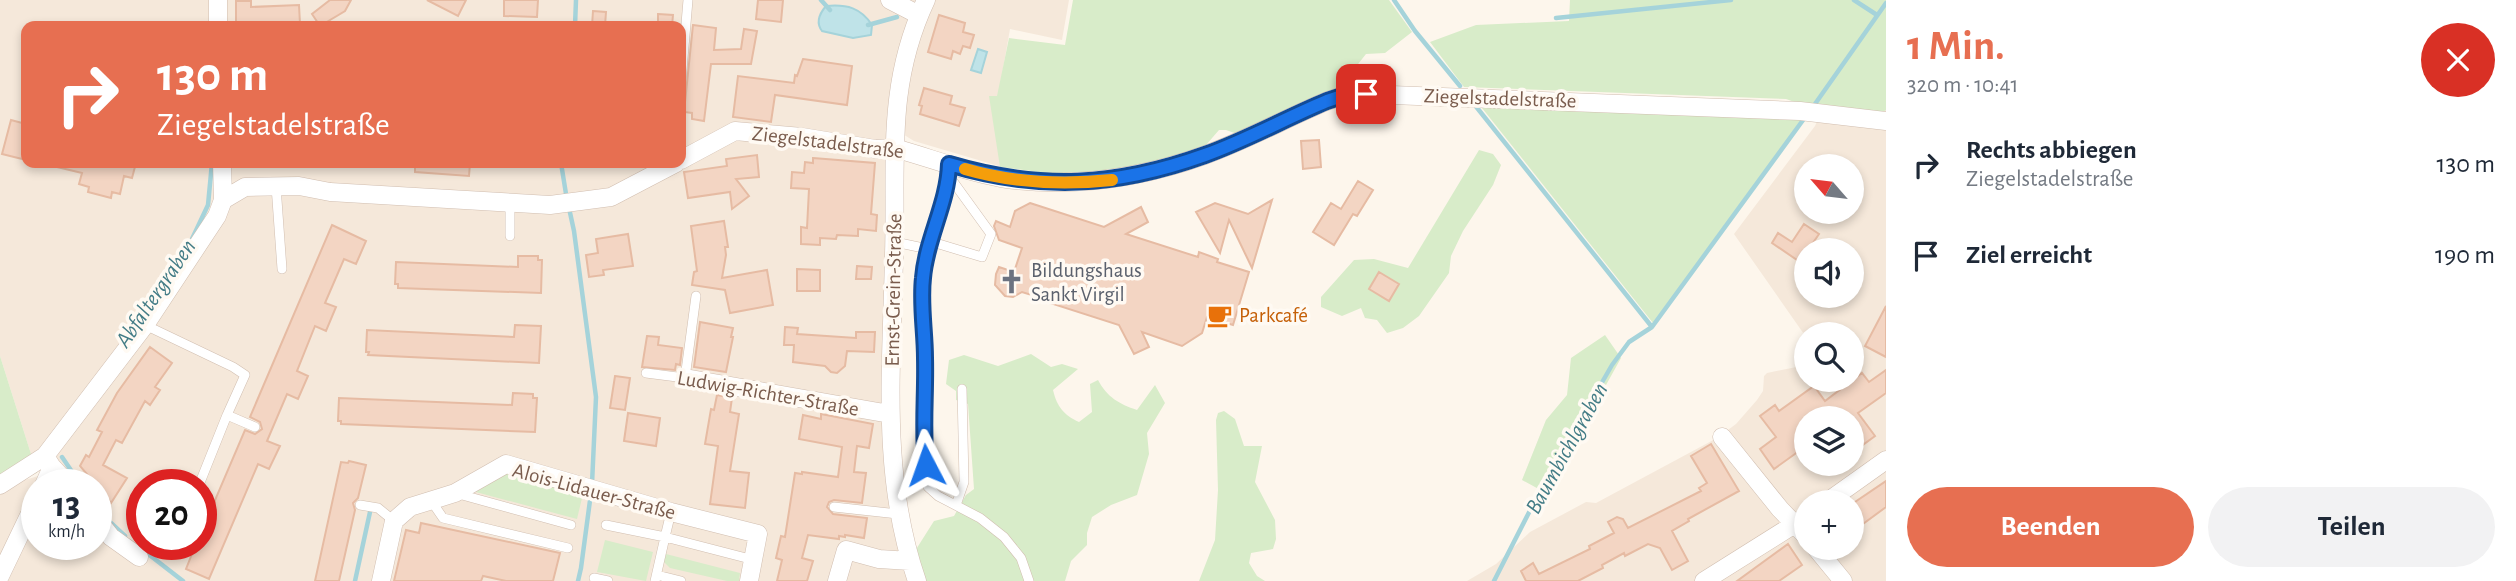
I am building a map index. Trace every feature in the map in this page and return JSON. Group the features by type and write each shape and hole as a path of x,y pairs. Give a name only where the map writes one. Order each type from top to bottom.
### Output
{"street":[{"path":"218,0 218,21"},
{"path":"890,0 923,7"},
{"name":"Ernst-Grein-Straße","path":"917,581 898,514 891,461 890,414 895,242 894,148 899,84 908,44 923,7"},
{"name":"Ziegelstadelstraße","path":"686,155 734,131 802,137 875,149 894,148 949,170 995,177 1079,182 1133,177 1206,155 1327,101 1355,94 1809,112 1886,121"},
{"path":"47,469 49,462 145,325 216,216 223,200 222,168"},
{"name":"Ziegelstadelstraße","path":"223,200 245,187 276,186 510,204 558,204 611,197 662,168"},
{"name":"Ludwig-Richter-Straße","path":"685,379 890,414"},
{"path":"1722,437 1773,500 1794,519"},
{"path":"1844,490 1886,460"},
{"path":"0,485 49,462"},
{"path":"49,462 55,469"},
{"name":"Alois-Lidauer-Straße","path":"394,521 410,507 455,494 506,464 758,534 749,581"},
{"path":"380,581 394,521"},
{"path":"1704,581 1794,530"},
{"path":"0,576 21,532"},
{"path":"837,581 846,550 890,561 910,561"},
{"path":"1826,560 1843,581"}],"lane":[{"path":"686,23 688,0"},
{"path":"895,242 929,245 982,257 991,234 949,170"},
{"path":"949,170 922,282 925,363 923,427 928,483 933,492 981,518 1004,537 1021,558 1030,581"},
{"path":"276,186 282,269"},
{"path":"510,204 510,236"},
{"path":"685,379 696,296"},
{"path":"145,325 245,375 205,469"},
{"name":"Ludwig-Richter-Straße","path":"646,373 685,379"},
{"path":"956,505 964,482 962,389"},
{"path":"227,415 255,427"},
{"path":"455,494 571,525"},
{"path":"432,502 443,518 568,548"},
{"path":"360,505 378,508 394,521"},
{"path":"834,507 898,514"},
{"path":"671,512 656,578 681,581"},
{"path":"606,525 754,560"},
{"path":"594,578 608,581"}],"shaded area":[{"path":"0,0 209,0 210,21 21,21 21,168 213,168 215,209 40,469 36,469 0,356"},
{"path":"223,0 1069,0 1062,40 1010,29 998,97 991,97 1002,167 914,141 893,128 887,412 914,581 0,581 0,487 21,481 21,560 112,560 112,469 46,469 228,207 227,168 686,168 686,21 223,21"},
{"path":"1824,107 1886,110 1886,581 1467,581 1496,564 1530,532 1586,502 1596,503 1717,438 1736,424 1757,400 1763,391 1764,376 1767,373 1794,367 1794,392 1864,392 1864,322 1796,322 1734,234 1815,126"}],"green space":[{"path":"1073,0 1389,0 1412,32 1385,53 1366,54 1336,92 1240,135 1219,130 1200,152 1115,173 1047,173 1000,167 989,96 997,96 1009,38 1065,45"},
{"path":"1570,0 1886,0 1886,110 1877,115 1809,107 1786,99 1464,87 1430,42 1476,25 1569,21"},
{"path":"1478,103 1804,116 1653,323"},
{"path":"1479,150 1493,154 1501,165 1493,185 1463,231 1451,256 1449,273 1419,316 1403,328 1387,333 1377,320 1365,318 1361,308 1342,316 1321,307 1321,297 1354,260 1374,259 1408,268"},
{"path":"1605,335 1621,358 1546,493 1522,480 1546,420 1567,395 1571,358"},
{"path":"1031,354 1051,367 1062,364 1078,369 1053,390 1062,410 1079,422 1092,412 1090,384 1098,380 1114,399 1137,410 1155,385 1165,403 1147,433 1149,454 1137,495 1111,505 1092,517 1087,533 1087,545 1071,561 1065,581 909,581 915,551 934,521 954,516 966,495 974,489 968,404 956,400 956,391 946,384 949,360 964,355 998,366"},
{"path":"0,356 36,469 21,469 21,476 0,481"},
{"path":"1224,411 1235,419 1244,446 1262,446 1255,482 1275,520 1276,539 1273,549 1251,553 1249,563 1257,576 1265,581 1199,581 1215,540 1218,490 1216,420 1218,413"},
{"path":"508,473 583,494 577,519 472,491"},
{"path":"605,540 653,552 646,581 597,572"},
{"path":"666,554 740,573 739,581 727,581 670,568 664,562"}],"water":[{"path":"826,6 847,7 858,11 872,25 871,35 853,38 822,31 819,21"},
{"path":"978,49 987,52 981,73 971,70"}],"building":[{"path":"330,0 351,0 345,11 328,21 317,21 312,14"},
{"path":"427,0 466,0 458,16"},
{"path":"504,0 538,0 537,17 504,16"},
{"path":"758,0 783,0 781,22 756,19"},
{"path":"236,1 251,1 251,7 299,5 300,21 236,21"},
{"path":"593,11 606,12 605,21 592,21"},
{"path":"658,14 673,15 672,21 658,21"},
{"path":"939,15 965,23 963,32 974,35 970,48 963,46 960,54 953,51 951,59 928,52"},
{"path":"693,25 716,28 714,50 741,49 744,29 757,31 751,64 711,64 704,121 692,119 692,113 686,112"},
{"path":"803,59 852,66 847,105 775,95 771,122 733,117 738,76 794,83"},
{"path":"924,88 952,96 950,104 965,108 959,126 920,114 922,106 919,105"},
{"path":"11,120 21,123 21,159 2,154"},
{"path":"1319,140 1321,167 1303,169 1301,141"},
{"path":"757,155 759,177 736,179 749,196 732,209 730,192 688,198 684,172 727,166 726,159"},
{"path":"813,158 875,163 871,214 877,215 876,231 858,229 858,236 837,235 836,239 820,238 820,245 801,244 801,227 807,228 809,189 791,188 792,172 804,173 805,162 813,163"},
{"path":"61,168 135,168 132,178 124,176 120,194 112,192 111,198 88,192 89,187 79,184 82,173"},
{"path":"415,168 470,168 469,176 415,172"},
{"path":"1358,181 1373,190 1357,216 1353,214 1334,245 1313,232 1331,203 1341,209"},
{"path":"1272,200 1252,268 1229,220 1220,253 1196,212 1215,203 1248,214"},
{"name":"Bildungshaus Sankt Virgil","path":"1030,203 1104,227 1141,207 1148,222 1126,234 1198,257 1199,252 1218,259 1217,262 1249,272 1233,325 1207,317 1202,333 1182,346 1142,332 1149,347 1134,354 1119,325 1022,292 1013,297 1005,296 995,285 996,274 999,267 1014,272 1022,248 999,240 994,226 996,221 1010,227 1015,211"},
{"path":"724,221 728,247 725,247 722,278 767,270 773,305 730,313 725,290 692,285 694,272 697,271 691,226"},
{"path":"1804,224 1819,234 1816,238 1795,238"},
{"path":"332,225 366,241 356,264 344,259 325,303 336,307 326,331 315,326 297,371 308,376 298,399 287,394 267,441 280,446 269,469 258,464 209,579 186,569 190,560 217,560 217,496 245,430 255,434 262,429 260,422 250,417"},
{"path":"1778,233 1792,242 1794,239 1794,258 1772,243"},
{"path":"628,234 633,266 603,270 604,275 589,277 586,255 598,253 596,239"},
{"path":"518,256 538,256 538,260 542,260 541,293 398,288 398,284 395,284 396,262 518,267"},
{"path":"857,266 872,267 871,279 856,279"},
{"path":"797,269 820,270 820,291 797,291"},
{"path":"1379,272 1399,284 1389,301 1369,289"},
{"path":"1886,306 1886,357 1865,346"},
{"path":"700,322 733,328 726,372 694,367"},
{"path":"515,325 541,326 539,363 368,355 369,352 366,352 367,330 514,337"},
{"path":"785,327 798,328 797,334 856,338 856,332 875,332 874,352 847,351 845,366 837,373 831,372 825,366 793,362 794,345 784,345"},
{"path":"647,336 659,337 658,345 682,348 680,365 676,364 675,370 642,367"},
{"path":"150,347 172,363 155,387 160,390 150,405 145,401 122,443 116,440 103,465 110,469 83,469 80,466 86,455 89,457 102,432 97,430 117,393"},
{"path":"1886,370 1886,393 1864,409 1864,406 1794,406 1794,455 1774,469 1760,449 1776,437 1760,416 1775,405 1779,411 1806,392 1818,392 1825,401 1837,392 1864,392 1864,376 1869,382"},
{"path":"615,376 630,378 625,410 610,408"},
{"path":"513,393 533,394 533,398 537,398 535,432 341,424 341,421 338,421 339,398 512,405"},
{"path":"717,395 732,398 730,412 739,414 730,471 749,473 745,508 710,504 718,446 705,444 711,409 714,410"},
{"path":"628,413 660,418 656,446 624,441"},
{"path":"821,414 873,424 869,448 857,446 854,472 866,473 862,503 834,500 829,502 827,507 833,514 867,518 864,538 845,535 839,536 839,539 808,535 802,558 813,561 807,581 777,581 782,560 776,558 781,536 785,537 795,473 838,477 842,447 799,439 803,415 821,419"},
{"path":"1864,421 1875,436 1864,444"},
{"path":"1711,444 1739,491 1688,519 1689,521 1672,531 1688,561 1672,570 1660,548 1648,544 1625,556 1624,553 1578,581 1526,581 1521,571 1533,563 1539,574 1590,549 1589,546 1614,533 1608,522 1617,517 1623,519 1628,528 1701,491 1699,488 1707,483 1691,456"},
{"path":"341,462 366,465 358,498 353,503 355,510 339,581 315,581"},
{"path":"112,470 126,480 112,501"},
{"path":"1886,481 1886,507 1864,523 1864,496"},
{"path":"421,523 560,553 553,581 506,581 483,576 481,581 394,581 406,530 419,533"},
{"path":"1788,544 1794,553 1794,560 1799,560 1802,565 1779,581 1737,581"}],"waterway":[{"path":"575,21 576,0"},
{"path":"821,0 830,10"},
{"name":"Baumbichlgraben","path":"1394,0 1415,31 1460,86"},
{"name":"Baumbichlgraben","path":"1556,18 1731,0"},
{"name":"Baumbichlgraben","path":"1854,0 1877,15"},
{"name":"Baumbichlgraben","path":"1815,104 1886,3"},
{"path":"868,25 897,17"},
{"name":"Baumbichlgraben","path":"1474,104 1652,327"},
{"name":"Baumbichlgraben","path":"1494,581 1543,485 1612,365 1629,342 1652,327 1806,116"},
{"name":"Abfaltergraben","path":"192,239 208,205 212,168"},
{"path":"562,168 567,200"},
{"path":"569,208 596,397 592,484"},
{"name":"Abfaltergraben","path":"62,457 70,469"},
{"path":"578,581 591,493"},
{"name":"Abfaltergraben","path":"355,581 370,512"},
{"name":"Abfaltergraben","path":"112,524 125,536"},
{"name":"Abfaltergraben","path":"156,560 183,581"}],"slow traffic":[{"path":"965,169 995,177 1027,181 1112,180"}],"place":[{"name":"Bildungshaus Sankt Virgil","path":"1011,282"},
{"name":"Parkcafé","path":"1219,315"}],"route":[{"path":"926,465 923,427 923,278 929,241 949,176 949,164 995,177 1027,181 1079,182 1133,177 1206,155 1327,101 1366,94"}]}
